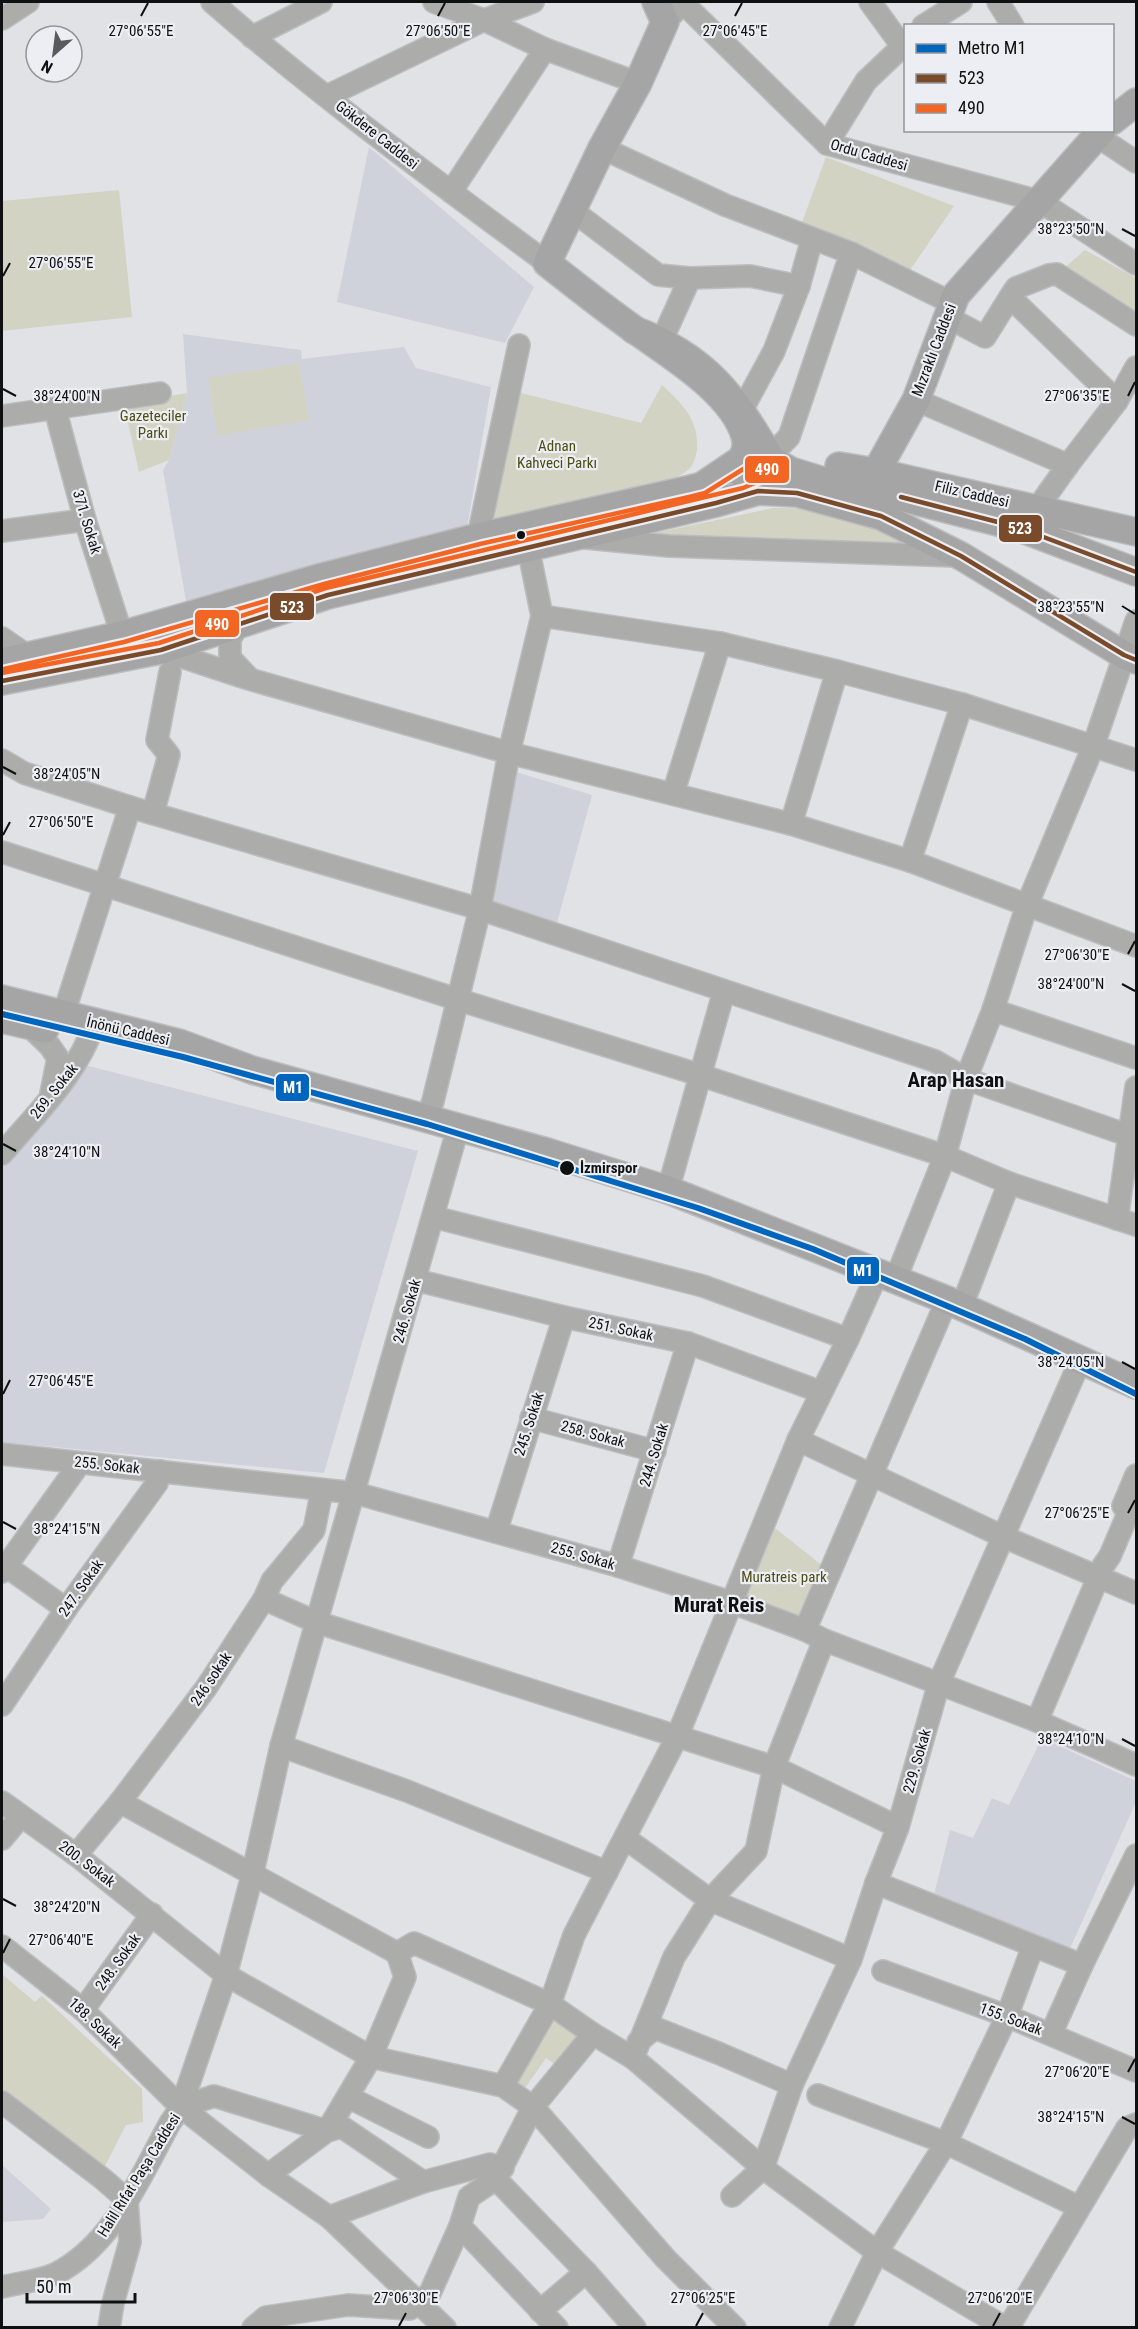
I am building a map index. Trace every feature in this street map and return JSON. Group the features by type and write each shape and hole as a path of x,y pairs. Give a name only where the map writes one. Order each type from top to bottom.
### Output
{"main road":[{"path":"547,264 602,148 638,83 672,7"},
{"name":"Mızraklı Caddesi","path":"1114,121 1137,102"},
{"name":"Mızraklı Caddesi","path":"876,472 915,400 956,295 1101,132"},
{"name":"Gökdere Caddesi","path":"547,264 634,330 686,365 740,416"},
{"name":"Gökdere Caddesi","path":"634,330 662,340 713,377 740,416 756,458"},
{"path":"715,478 725,465 740,416"},
{"path":"2,662 122,635 322,577 478,537 702,486 756,458 876,472"},
{"path":"756,458 823,481 842,482 1017,527 1137,572"},
{"path":"2,681 166,661 239,624 328,595 758,491 770,486 776,475 773,462 756,458"},
{"name":"Filiz Caddesi","path":"809,495 876,472 1137,532"},
{"path":"758,491 809,495 881,516 961,556 1130,658"},
{"name":"İnönü Caddesi","path":"2,999 63,1016 92,1031"},
{"name":"İnönü Caddesi","path":"2,1019 28,1025 92,1031 252,1070 547,1152 668,1190 955,1303 1137,1385"}],"street":[{"path":"2,19 28,2"},
{"name":"Gökdere Caddesi","path":"212,2 327,96 547,264"},
{"path":"252,37 321,2"},
{"path":"434,2 484,20 545,49 638,83"},
{"path":"327,96 484,20 533,2"},
{"path":"827,144 866,81 904,45 870,2"},
{"path":"926,24 961,2"},
{"path":"998,2 1012,24"},
{"name":"Ordu Caddesi","path":"672,7 827,144 1039,201 1137,264"},
{"path":"451,192 545,49"},
{"path":"1107,132 1137,162"},
{"path":"602,148 724,205 851,253 950,310 985,338 1016,288 1057,274 1137,325"},
{"path":"573,211 658,275 690,278 750,276 799,286"},
{"path":"740,416 774,351 799,286 812,239"},
{"path":"756,458 789,437 851,253"},
{"path":"662,340 690,278"},
{"path":"1010,297 1118,400"},
{"path":"478,537 519,345"},
{"path":"1036,510 1135,374"},
{"path":"2,416 160,393"},
{"path":"915,400 1068,465"},
{"name":"371. Sokak","path":"55,409 85,520 122,635"},
{"path":"2,531 85,520"},
{"path":"571,537 669,546 961,556"},
{"path":"427,1118 480,909 510,753 542,616 528,547"},
{"path":"542,616 720,643 837,671 962,704 1137,760"},
{"path":"735,2328 665,2258 533,2107 504,2086 550,2004 574,1935 677,1737 798,1440 848,1339 887,1275 945,1156 966,1079 993,1010 1027,904 1130,658 1137,621"},
{"path":"239,624 230,639 230,658 249,679"},
{"path":"2,639 28,656"},
{"path":"673,794 720,643"},
{"path":"153,813 169,755 157,740 166,661 249,679 510,753 791,824 910,861 1137,946"},
{"path":"791,824 837,671"},
{"path":"910,861 962,704"},
{"path":"2,760 24,773 130,807 480,909 935,1061 966,1079 1132,1136"},
{"path":"63,1016 130,807"},
{"path":"2,852 456,999 700,1075 945,1156 1009,1183 1127,1222 1137,1087"},
{"path":"668,1190 724,991"},
{"path":"993,1010 1137,1058"},
{"path":"28,1025 49,1045 58,1058 49,1100"},
{"name":"269. Sokak","path":"2,1154 49,1100 78,1062 92,1031"},
{"name":"246. Sokak","path":"281,1746 458,1128"},
{"path":"805,1630 871,1473 955,1303 1009,1183"},
{"path":"434,1217 703,1286 848,1339"},
{"name":"251. Sokak","path":"416,1280 564,1317 688,1343 821,1392"},
{"name":"245. Sokak","path":"496,1532 564,1317"},
{"name":"244. Sokak","path":"618,1566 688,1343"},
{"name":"229. Sokak","path":"763,2168 792,2085 851,1959 876,1883 898,1827 939,1683 1081,1359"},
{"name":"258. Sokak","path":"531,1418 655,1451"},
{"path":"798,1440 1004,1537 1101,1571 1137,1593"},
{"name":"255. Sokak","path":"2,1454 355,1493 618,1566 733,1603 1037,1721 1137,1765"},
{"path":"66,1610 4,1569 80,1463"},
{"name":"247. Sokak","path":"2,1706 66,1610 157,1483 160,1471"},
{"path":"1101,1571 1103,1552 1137,1475"},
{"name":"246 sokak","path":"76,1855 120,1802 206,1688 264,1599 272,1581 314,1530 322,1490"},
{"path":"1037,1721 1101,1571 1137,1495"},
{"path":"264,1599 316,1622 774,1767 898,1827"},
{"path":"636,2050 674,1958 710,1900 756,1851 774,1767 824,1640"},
{"path":"281,1746 407,1791 607,1872"},
{"name":"Halil Rıfat Paşa Caddesi","path":"2,2288 54,2274 89,2250 106,2232 127,2200 181,2107 226,1975 252,1876 281,1746"},
{"name":"200. Sokak","path":"2,1802 76,1855 226,1975 371,2057 504,2086"},
{"path":"120,1802 397,1953 405,1977 371,2057 348,2097 327,2131 268,2175"},
{"path":"2,1839 21,1815"},
{"path":"625,1838 710,1900 851,1959"},
{"path":"1051,2034 1082,1965 1129,1892 1137,1855"},
{"path":"876,1883 1082,1965"},
{"name":"248. Sokak","path":"83,2010 152,1914"},
{"path":"397,1953 414,1943 550,2004 592,2034 636,2050 763,2168 876,2252 1007,2328 1127,2128 1137,2124"},
{"name":"188. Sokak","path":"2,1946 83,2010 181,2107 268,2175 329,2217 415,2305"},
{"path":"840,2328 876,2252 946,2143 1006,2016 1033,1946"},
{"name":"155. Sokak","path":"884,1971 1006,2016 1137,2071"},
{"path":"636,2050 655,2028 718,2052 792,2085"},
{"path":"415,2305 430,2293 460,2226 469,2198 500,2174 533,2107 592,2034"},
{"path":"818,2095 946,2143 1079,2207"},
{"path":"181,2107 214,2096 327,2131 342,2127 423,2182"},
{"path":"348,2097 428,2137"},
{"path":"2,2102 127,2200 130,2242 113,2303 109,2328"},
{"path":"329,2217 423,2182 489,2164 635,2328"},
{"path":"732,2196 763,2168"},
{"path":"460,2226 557,2328"},
{"path":"540,2311 586,2272"},
{"path":"253,2328 266,2317 348,2305 415,2305 445,2328"},
{"path":"415,2305 429,2328"}],"shaded area":[{"path":"369,147 534,287 505,343 337,302"},
{"path":"183,334 301,350 302,359 404,347 416,368 491,387 466,534 186,601 163,470 169,460 187,393"},
{"path":"516,772 592,795 555,930 490,905"},
{"path":"85,1065 418,1151 324,1473 2,1442 2,1162"},
{"path":"1042,1738 1136,1781 1136,1802 1068,1953 933,1899 950,1830 973,1838 992,1798 1009,1805"},
{"path":"2,2165 51,2209 43,2219 2,2222"}],"green space":[{"path":"826,157 954,206 908,273 800,228"},
{"path":"119,190 132,317 2,331 2,201"},
{"path":"1085,250 1136,278 1136,320 1062,270"},
{"path":"299,363 309,420 218,436 208,378"},
{"name":"Adnan Kahveci Parkı","path":"662,385 688,413 695,429 697,452 688,470 667,482 493,522 517,392 641,423"},
{"name":"Gazeteciler Parkı","path":"187,393 169,460 139,472 124,404"},
{"path":"773,508 831,509 937,551 660,538 655,533"},
{"name":"Muratreis park","path":"770,1524 824,1567 800,1621 741,1597"},
{"path":"2,1974 35,2002 42,1996 142,2089 143,2122 126,2125 105,2166 2,2089"},
{"path":"551,2010 582,2033 556,2065 546,2058 523,2091 511,2082"}],"metro line":[{"name":"M1","path":"2,1014 183,1057 427,1124 698,1208 813,1249 1025,1339 1136,1394"}],"transit line":[{"name":"490","path":"2,673 159,643 326,588 743,488 767,476 767,466 756,461 705,493 480,544 324,584 124,642 4,669"},
{"name":"523","path":"2,681 161,650 328,595 758,491 797,493 881,516 961,556 1124,655 1136,660"},
{"name":"523","path":"901,497 1017,527 1136,572"}],"place":[{"name":"İzmirspor","path":"567,1168"}],"district":[{"name":"Arap Hasan","path":"956,1080"},
{"name":"Murat Reis","path":"719,1605"}]}
